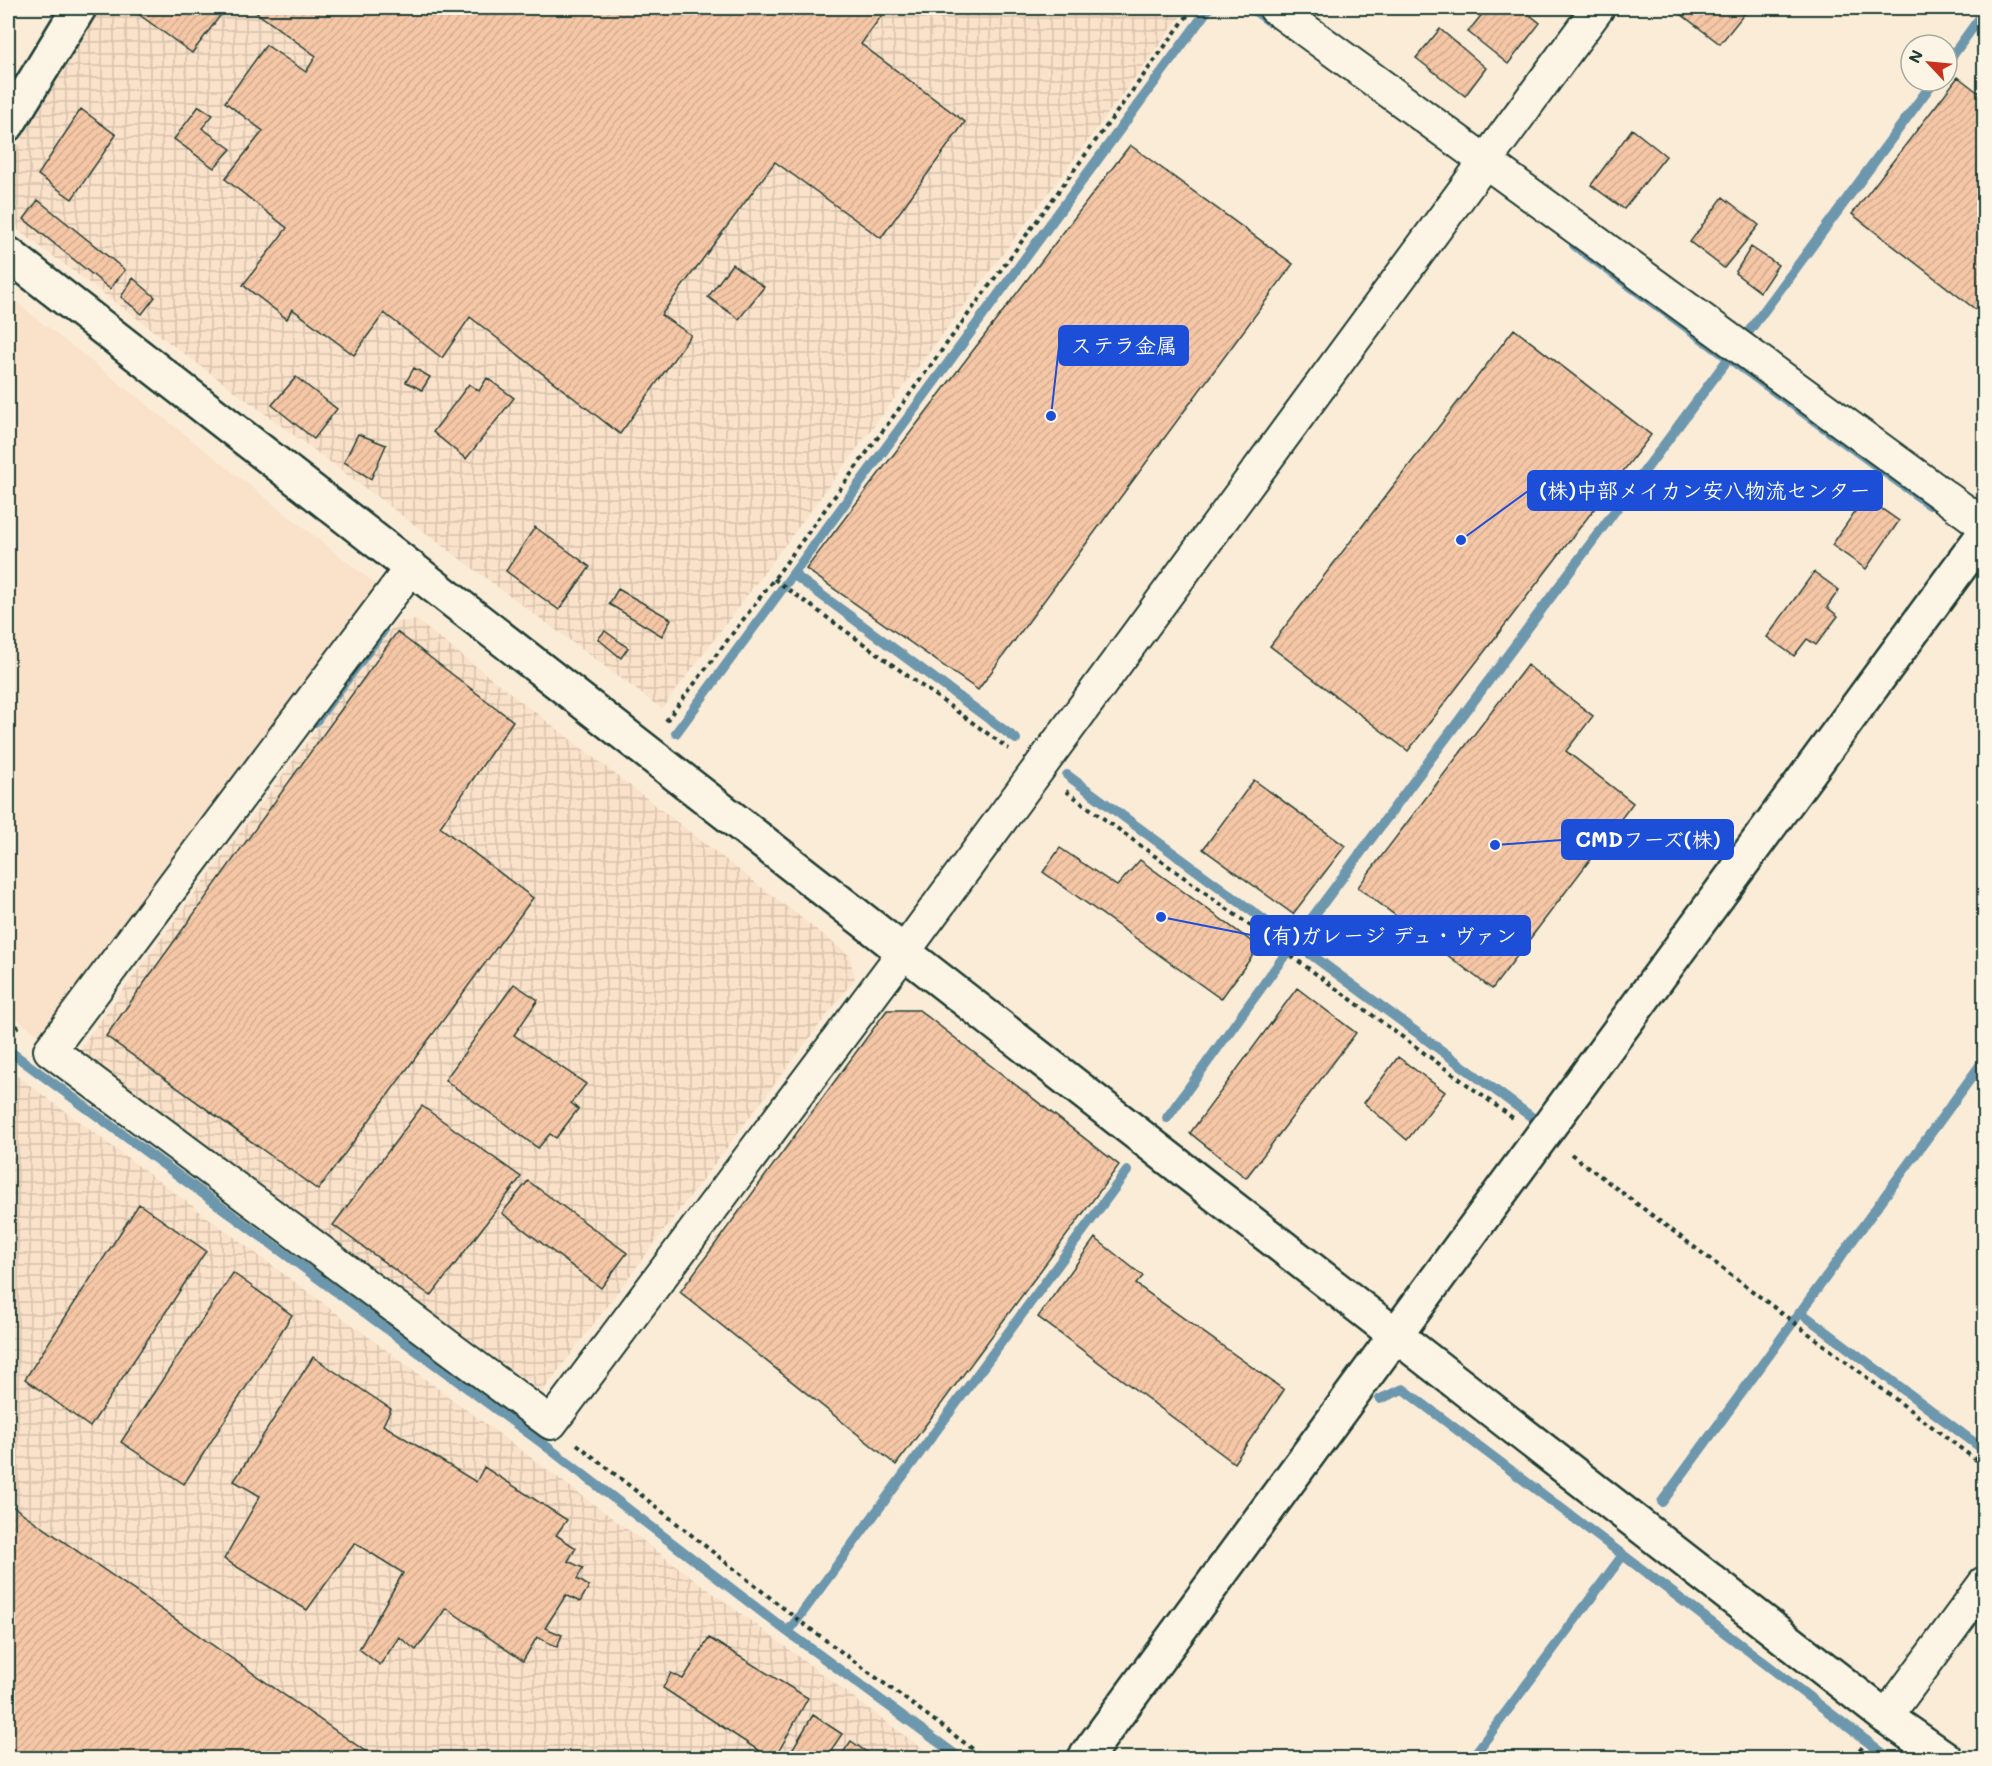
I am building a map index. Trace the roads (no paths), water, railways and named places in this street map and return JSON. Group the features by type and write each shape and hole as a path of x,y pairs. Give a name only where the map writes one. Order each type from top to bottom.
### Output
{"street":[{"path":"8,124 79,8"},
{"path":"1275,8 1984,525"},
{"path":"410,569 50,1050 550,1423 903,954 1598,8"},
{"path":"8,254 903,954 1396,1334 1886,1717 1945,1758"},
{"path":"1085,1758 1984,534"},
{"path":"1886,1717 1984,1584"}],"waterway":[{"path":"1016,739 793,574 1209,8"},
{"path":"1251,8 1270,22"},
{"path":"1959,46 1984,12"},
{"path":"1744,338 1925,93"},
{"path":"1574,245 1930,505"},
{"path":"1167,1118 1295,941 1728,359"},
{"path":"676,733 793,574"},
{"path":"315,722 383,631"},
{"path":"1067,775 1533,1118"},
{"path":"8,1050 542,1443 788,1632 960,1758"},
{"path":"1662,1502 1984,1060"},
{"path":"788,1632 1127,1171"},
{"path":"1800,1312 1984,1450"},
{"path":"1380,1399 1403,1389 1623,1555 1472,1758"},
{"path":"1623,1555 1889,1758"}],"place":[{"name":"ステラ金属","path":"1051,416"},
{"name":"(株)中部メイカン安八物流センター","path":"1461,540"},
{"name":"CMDフーズ(株)","path":"1495,845"},
{"name":"(有)ガレージ デュ・ヴァン","path":"1161,917"}]}
